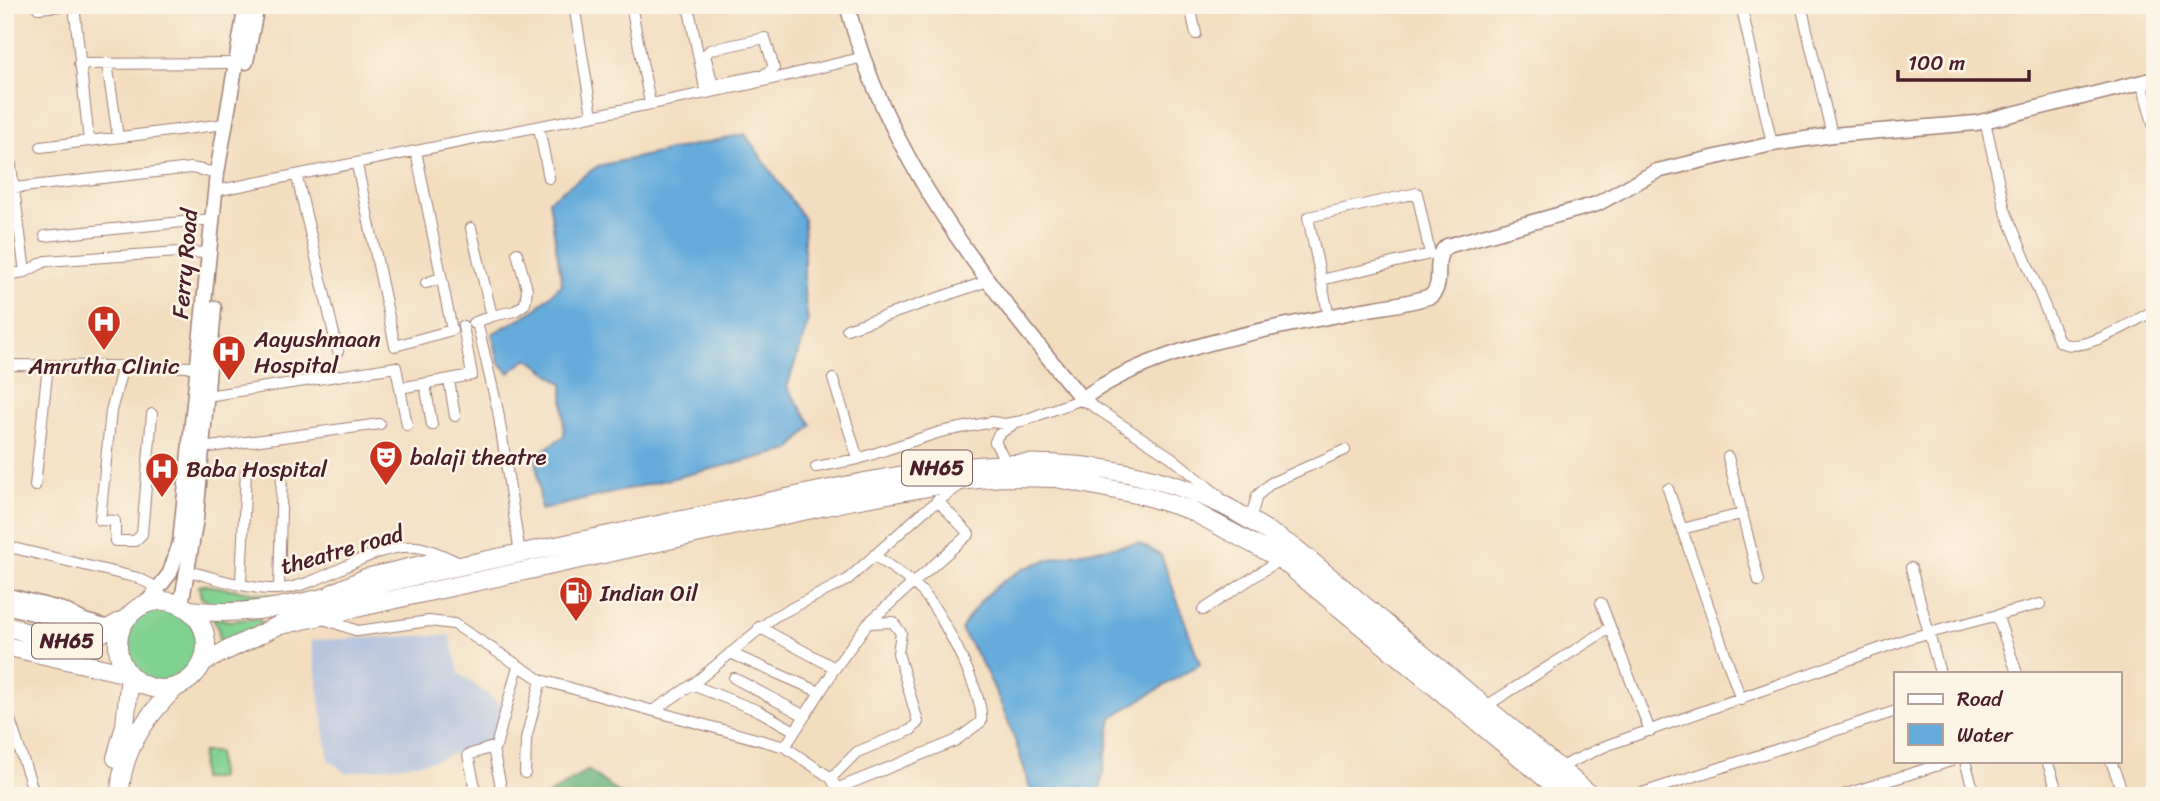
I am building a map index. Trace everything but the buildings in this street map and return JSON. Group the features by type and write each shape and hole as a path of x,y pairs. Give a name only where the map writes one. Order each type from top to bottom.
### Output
{"highway":[{"name":"NH65","path":"5,646 128,673 151,688 176,687 192,677 203,662 316,607 464,565 920,470 1006,462 1052,462 1151,479 1219,504 1251,520 1295,548 1592,796"},
{"name":"NH65","path":"5,626 65,641 91,638 126,619 146,604 164,601 185,607 239,613 316,607 849,501 968,480 1002,477 1056,478 1146,496 1189,510 1281,559 1556,792"},
{"path":"185,607 203,628 206,650 203,662"},
{"name":"NH65","path":"126,619 118,642 118,654 128,673"},
{"path":"108,796 125,725 128,673"},
{"path":"120,796 124,767 136,736 176,687"}],"street":[{"path":"38,8 74,5 89,141"},
{"name":"Ferry Road","path":"185,607 190,519 219,191 217,173 246,5"},
{"name":"Ferry Road","path":"146,604 160,589 176,559 190,519 202,448 198,367 213,258 212,219 257,5"},
{"path":"574,5 592,115"},
{"path":"631,5 650,103"},
{"path":"688,5 711,82 706,93"},
{"path":"846,5 860,58 908,160 962,247 1082,399 1203,481 1219,496 1219,504"},
{"path":"1190,5 1196,34"},
{"path":"1741,5 1772,144"},
{"path":"1801,5 1832,135"},
{"path":"706,93 711,82 707,52 763,37 767,40 774,68 759,79"},
{"path":"711,82 759,79 860,58"},
{"path":"107,63 118,137"},
{"path":"79,64 236,63"},
{"path":"1006,462 997,449 998,435 1022,421 1082,399 1106,382 1137,367 1252,333 1431,296 1439,285 1439,257 1442,250 1455,242 1597,204 1657,171 1772,144 1832,135 1984,121 2148,81 2155,131"},
{"path":"219,191 706,93"},
{"path":"5,121 11,189 25,272"},
{"path":"1984,121 2005,209 2059,341 2065,346 2079,346 2155,310"},
{"path":"41,147 225,124"},
{"path":"539,128 549,178"},
{"path":"400,388 472,375 441,278 416,151"},
{"path":"357,165 395,346 515,311 526,304 527,289 517,253"},
{"path":"11,189 191,169 217,173"},
{"path":"297,177 338,351"},
{"path":"1321,280 1430,254 1417,193 1308,217 1321,280 1329,317"},
{"path":"45,236 212,219"},
{"path":"471,228 492,316"},
{"path":"5,275 25,272 46,261 179,252 213,258"},
{"path":"426,283 441,278"},
{"path":"847,330 988,281"},
{"path":"477,322 498,411 520,554"},
{"path":"5,365 198,367"},
{"path":"35,486 48,365"},
{"path":"123,366 111,411 100,520 115,521 115,541 135,541 142,534 152,414"},
{"path":"201,398 396,367 407,425"},
{"path":"833,379 858,459"},
{"path":"449,380 455,416"},
{"path":"425,384 432,425"},
{"path":"816,467 858,459 940,432 992,422 1022,421"},
{"path":"202,448 380,424"},
{"path":"1251,520 1257,496 1271,483 1345,450"},
{"path":"1728,457 1759,582"},
{"path":"279,589 282,469"},
{"path":"241,583 246,470"},
{"path":"654,710 692,685 759,627 786,609 847,580 937,500 968,480"},
{"path":"1668,489 1741,699"},
{"path":"785,747 867,622 951,552 958,540 969,534 937,500"},
{"path":"1682,529 1741,514"},
{"path":"5,546 138,578 160,589"},
{"name":"theatre road","path":"188,571 279,589 310,582 390,551 415,547 464,565"},
{"path":"443,556 365,574 316,607 358,631 443,621 466,629 541,680 785,747 831,778 839,792 955,741 981,722 981,705 972,680 924,594 874,555"},
{"path":"1203,610 1281,559"},
{"path":"1911,568 1940,672"},
{"path":"5,595 63,610 84,621 109,628"},
{"path":"1601,603 1650,731"},
{"path":"1560,767 1608,745 1928,633 2040,604"},
{"path":"5,606 61,620 84,621"},
{"path":"1997,615 2017,672"},
{"path":"831,778 857,752 911,730 918,722 898,653 901,633 893,622 867,622"},
{"path":"759,627 829,664 833,671"},
{"path":"1486,706 1610,628"},
{"path":"730,653 820,692"},
{"path":"477,796 468,755 493,749 500,738 518,666"},
{"path":"734,678 805,716"},
{"path":"525,773 526,739 541,680"},
{"path":"692,685 759,711 795,731"},
{"path":"5,705 35,796"},
{"path":"1633,796 1894,712"},
{"path":"493,749 503,796"},
{"path":"1840,796 1948,762"},
{"path":"1965,762 1975,796"},
{"path":"2047,762 2059,796"},
{"path":"2111,762 2124,796"}],"shaded area":[{"path":"450,635 459,673 504,707 496,740 432,761 346,773 329,760 311,640"}],"green space":[{"path":"199,586 289,598 213,606 201,597"},
{"path":"162,606 177,609 189,618 198,630 201,645 198,660 189,672 177,681 162,684 147,681 135,672 126,660 123,645 126,630 135,618 147,609"},
{"path":"213,617 230,621 260,618 261,624 219,648 219,632"},
{"path":"202,752 218,752 219,779 201,779"},
{"path":"588,770 623,796 547,796"},
{"path":"755,787 777,796 731,796"}],"water":[{"path":"745,134 804,219 804,292 808,323 787,387 812,425 790,450 541,510 536,455 564,436 563,384 528,358 509,373 499,362 492,334 535,310 562,284 549,200 598,166"},
{"path":"1138,543 1161,555 1200,664 1112,717 1099,796 1037,796 1031,792 994,687 961,630 977,606 995,587 1015,573 1060,557"}],"place":[{"name":"Amrutha Clinic","path":"104,352"},
{"name":"Aayushmaan Hospital","path":"229,382"},
{"name":"balaji theatre","path":"386,487"},
{"name":"Baba Hospital","path":"162,499"},
{"name":"Indian Oil","path":"576,623"}]}
